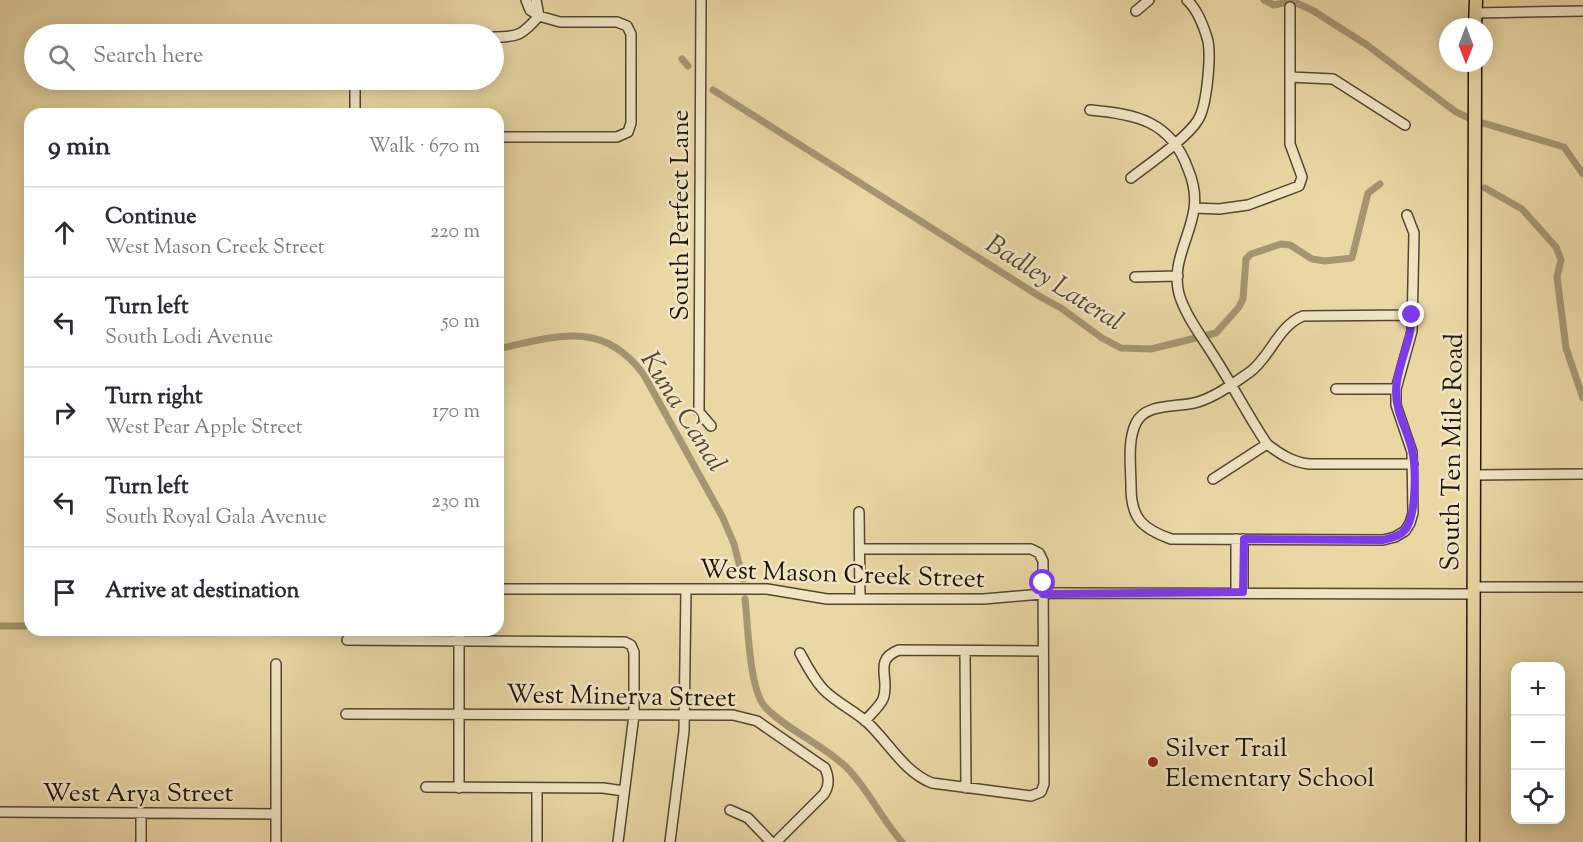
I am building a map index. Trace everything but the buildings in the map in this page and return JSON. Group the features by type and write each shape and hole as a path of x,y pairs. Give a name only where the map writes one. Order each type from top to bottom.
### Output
{"main road":[{"name":"South Ten Mile Road","path":"1473,842 1475,72"}],"street":[{"path":"504,137 617,137 628,132 631,123 631,34 627,26 617,22 560,22 539,16 530,10 526,0"},
{"path":"536,0 539,16"},
{"name":"South Perfect Lane","path":"702,0 699,412 711,426"},
{"path":"1136,11 1149,0"},
{"path":"1131,178 1175,143 1199,119 1207,94 1208,43 1195,7 1187,0"},
{"path":"1476,6 1583,11"},
{"path":"1195,208 1219,209 1248,205 1299,186 1302,177 1290,144 1290,7"},
{"path":"504,37 515,37 524,33 539,16"},
{"path":"1290,77 1333,79 1405,125"},
{"path":"355,90 355,108"},
{"path":"1090,110 1122,113 1161,128 1185,158 1191,177 1195,208 1180,251 1179,292 1187,313 1267,444 1282,456 1310,464 1413,465"},
{"path":"1407,215 1414,233 1412,331 1396,389 1396,405 1412,452 1413,465 1413,513 1405,531 1383,540 1171,539 1154,533 1142,525 1134,512 1131,499 1131,434 1137,421 1144,414 1155,408 1199,401 1231,385 1259,365 1288,325 1303,316 1412,315"},
{"path":"1135,277 1178,276"},
{"path":"1336,389 1396,389"},
{"path":"1213,479 1267,444"},
{"path":"1474,475 1583,474"},
{"path":"859,512 860,598"},
{"path":"1239,592 1240,539"},
{"path":"800,653 813,678 825,692 866,721 912,772 922,779 932,783 1031,796 1041,792 1044,784 1043,561 1039,553 1031,549 860,549"},
{"name":"West Mason Creek Street","path":"504,589 767,589 827,598 984,599 1043,594 1473,590 1583,586"},
{"path":"670,842 681,768 685,715 686,589"},
{"path":"459,636 459,788"},
{"path":"347,640 625,642 631,645 634,652 634,715 618,842"},
{"path":"866,721 883,700 884,662 889,654 899,650 1043,651"},
{"path":"965,651 966,788"},
{"path":"276,664 276,842"},
{"name":"West Minerva Street","path":"346,714 733,715 758,721 825,768 829,782 824,794 773,842"},
{"path":"426,788 603,788 624,791"},
{"path":"537,788 537,842"},
{"path":"730,810 748,818 773,842"},
{"name":"West Arya Street","path":"0,812 276,814"},
{"path":"141,813 141,842"}],"waterway":[{"path":"1264,0 1274,5 1292,1 1312,10 1367,45 1456,112 1469,118"},
{"name":"Badley Lateral","path":"682,59 688,66"},
{"name":"Badley Lateral","path":"713,90 1121,348 1151,349 1216,333 1239,307 1243,299 1246,259 1251,254 1281,244 1290,245 1312,259 1325,261 1352,258 1368,193 1380,184"},
{"path":"1483,123 1564,147 1583,174"},
{"name":"Badley Lateral","path":"1485,188 1522,209 1556,247 1561,260 1557,277 1566,348 1583,398"},
{"name":"Kuna Canal","path":"504,348 540,340 577,336 612,345 628,357 644,375 723,518 734,544 743,579"},
{"name":"Kuna Canal","path":"745,599 752,672 765,707 774,716 838,759 862,786 902,842"},
{"name":"Kuna Canal","path":"0,626 24,626"}],"place":[{"name":"Silver Trail Elementary School","path":"1153,762"}],"route":[{"path":"1043,583 1043,594 1243,592 1244,539 1383,540 1405,531 1413,513 1413,465 1409,440 1396,405 1396,385 1412,331 1412,315"}]}
